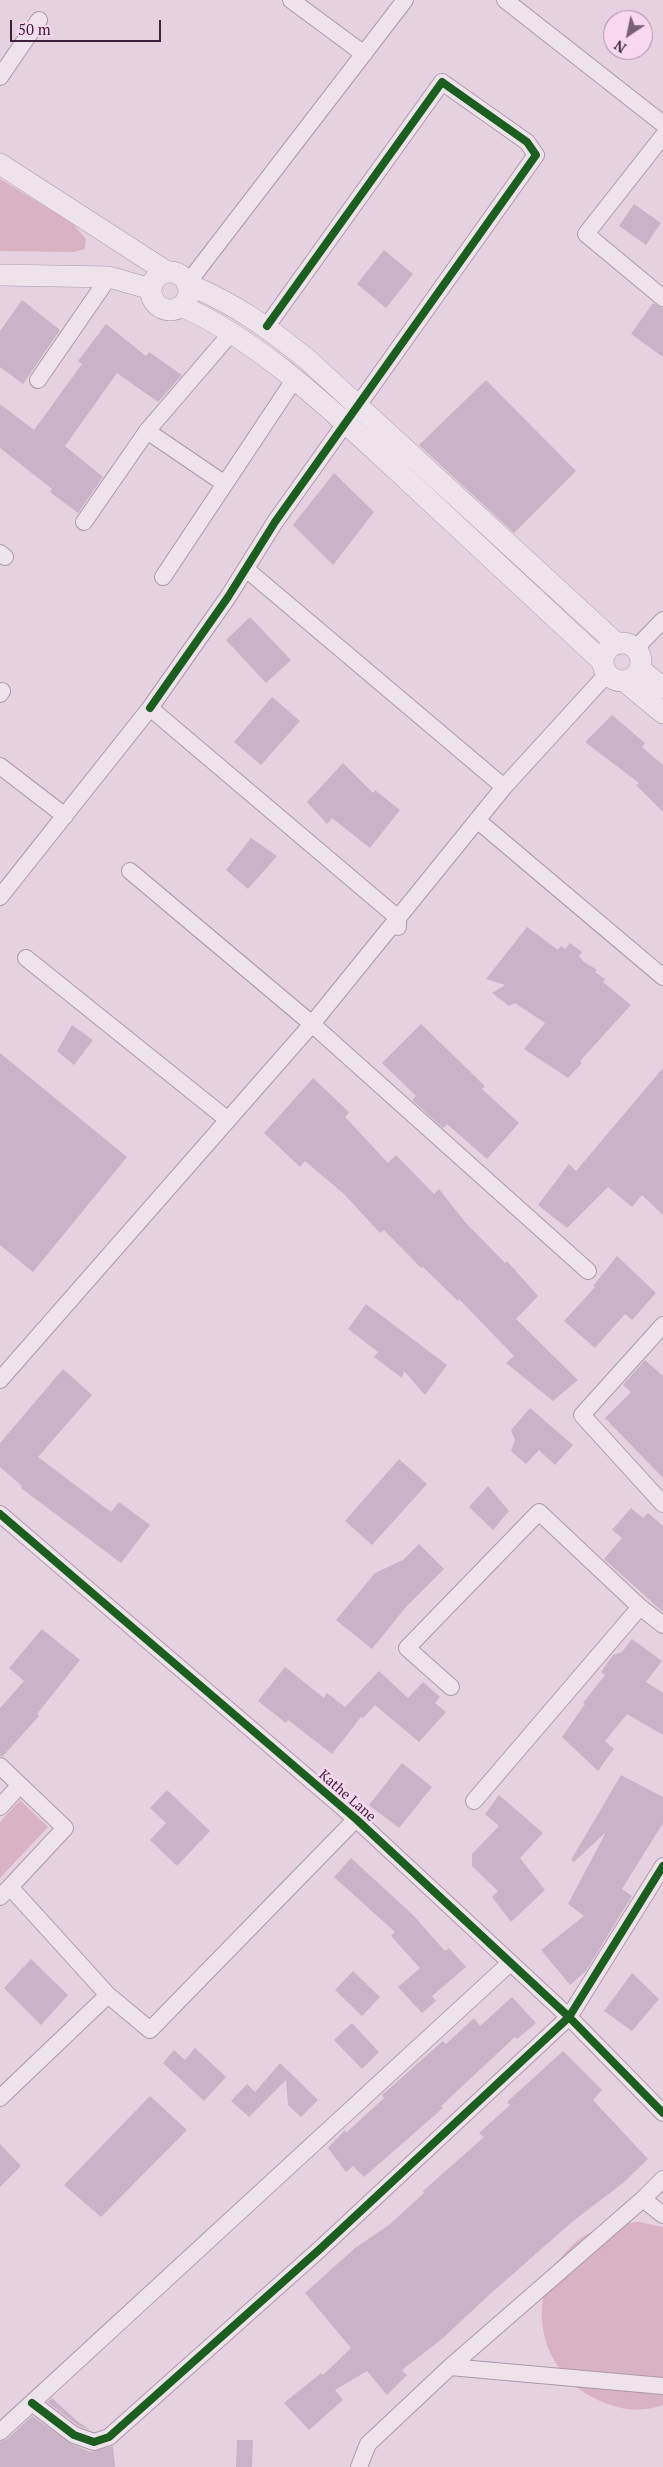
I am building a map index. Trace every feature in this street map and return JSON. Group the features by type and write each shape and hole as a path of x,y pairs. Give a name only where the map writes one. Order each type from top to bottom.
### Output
{"street":[{"path":"291,0 364,54"},
{"path":"504,0 663,124"},
{"path":"167,272 156,278 151,289 151,295 158,305 169,310 181,306 188,296 188,284 364,54 399,2"},
{"path":"0,77 40,20"},
{"path":"0,897 150,708 246,569 275,522 360,406 536,155 526,142 442,82 266,326"},
{"path":"663,136 586,234 663,298"},
{"path":"0,164 167,272 179,275 188,284 234,305 266,326 360,406 442,485 621,663 663,713"},
{"path":"0,275 109,277 151,289"},
{"path":"38,380 109,277"},
{"path":"181,306 232,332 294,380 621,663 663,688"},
{"path":"84,522 147,431 232,332"},
{"path":"164,577 294,380"},
{"path":"147,431 225,484"},
{"path":"246,569 504,787"},
{"path":"0,1380 398,923 504,787 663,620"},
{"path":"150,708 398,923"},
{"path":"0,766 65,816"},
{"path":"478,820 663,977"},
{"path":"130,871 312,1024 588,1271"},
{"path":"26,958 228,1120"},
{"path":"663,1325 582,1415 663,1504"},
{"path":"451,1686 407,1648 539,1512 640,1607 663,1625"},
{"name":"Kathe Lane","path":"0,1514 356,1820 569,2017 663,2113"},
{"path":"474,1801 640,1607"},
{"path":"0,1766 65,1828 5,1892 108,1995 150,2030 356,1820"},
{"path":"0,1807 20,1785"},
{"path":"32,2403 74,2435 94,2442 109,2437 320,2249 569,2017 663,1866"},
{"path":"0,2432 510,1963"},
{"path":"0,2098 108,1995"},
{"path":"359,2467 368,2444 450,2367 644,2199 663,2179"},
{"path":"644,2199 663,2215"},
{"path":"450,2367 663,2386"}],"shaded area":[{"path":"0,179 71,222 86,239 85,249 74,252 0,251"},
{"path":"20,1800 48,1827 0,1878 0,1822"},
{"path":"639,2222 663,2227 663,2405 637,2410 611,2405 586,2393 566,2376 551,2355 544,2331 542,2306 548,2282 561,2258 581,2238 602,2228"}],"building":[{"path":"634,204 661,223 646,245 619,226"},
{"path":"384,250 413,274 386,308 357,284"},
{"path":"22,300 60,330 23,384 0,367 0,331"},
{"path":"653,303 663,308 663,357 631,334"},
{"path":"106,324 146,356 149,352 182,375 158,402 117,373 65,446 103,477 78,513 50,492 52,489 0,448 0,404 34,430 82,364 78,361"},
{"path":"486,380 576,471 514,533 419,445"},
{"path":"334,473 374,512 333,565 293,525"},
{"path":"250,617 291,660 266,683 226,640"},
{"path":"272,697 300,721 261,765 234,742"},
{"path":"612,715 645,743 642,747 663,765 663,812 636,785 639,783 585,742"},
{"path":"343,763 373,793 375,790 400,810 370,848 332,818 327,824 307,802"},
{"path":"251,838 277,856 248,889 226,870"},
{"path":"527,927 558,950 561,946 565,949 570,943 582,952 579,956 584,962 597,970 595,972 605,979 603,982 631,1005 580,1061 582,1063 568,1078 524,1049 545,1023 515,1003 509,1006 492,993 505,985 486,979"},
{"path":"421,1024 485,1086 482,1089 519,1123 487,1159 447,1124 443,1128 412,1100 416,1096 382,1063"},
{"path":"72,1025 93,1040 74,1065 57,1051"},
{"path":"0,1053 127,1157 33,1272 0,1245"},
{"path":"663,1068 663,1215 642,1195 632,1207 608,1187 567,1228 538,1205 569,1164 576,1171"},
{"path":"313,1078 349,1112 345,1117 388,1163 396,1155 434,1194 439,1189 465,1222 505,1263 507,1261 538,1296 516,1319 578,1380 553,1401 506,1363 514,1356 459,1299 458,1301 423,1267 421,1268 384,1230 380,1233 344,1194 305,1161 300,1167 264,1133"},
{"path":"617,1256 656,1293 632,1320 625,1314 595,1348 564,1321 595,1287 593,1286"},
{"path":"366,1304 447,1365 425,1395 404,1371 402,1378 374,1357 378,1352 348,1329"},
{"path":"645,1360 663,1376 663,1478 605,1418 631,1392 623,1385"},
{"path":"63,1369 92,1395 38,1457 111,1512 119,1502 150,1525 121,1563 21,1488 22,1486 0,1467 0,1443"},
{"path":"530,1408 573,1445 555,1465 539,1450 526,1464 511,1451 515,1440 511,1430"},
{"path":"399,1459 427,1484 372,1545 345,1521"},
{"path":"488,1486 509,1511 493,1530 469,1507"},
{"path":"631,1508 643,1518 648,1513 663,1526 663,1612 604,1559 622,1538 612,1530"},
{"path":"419,1544 444,1569 406,1607 372,1649 336,1620 375,1573 403,1560"},
{"path":"42,1629 80,1660 37,1714 39,1716 3,1756 0,1756 0,1708 24,1681 9,1668"},
{"path":"632,1639 662,1661 646,1682 663,1693 663,1735 627,1714 605,1741 614,1749 598,1771 562,1737 585,1704 583,1703 605,1675 601,1672 613,1655 622,1652"},
{"path":"285,1667 324,1698 327,1693 345,1707 379,1671 408,1698 423,1682 440,1697 435,1703 446,1712 419,1742 375,1705 363,1718 361,1717 332,1754 288,1720 286,1723 258,1701"},
{"path":"402,1763 432,1787 399,1828 369,1805"},
{"path":"621,1775 663,1797 663,1823 622,1889 632,1896 586,1971 570,1985 541,1950 584,1916 568,1904 606,1832 574,1862 571,1860"},
{"path":"167,1790 210,1831 177,1866 150,1840 166,1823 150,1808"},
{"path":"499,1795 543,1833 520,1858 545,1890 511,1922 492,1897 498,1891 472,1866 472,1854 499,1826 485,1814"},
{"path":"351,1858 413,1915 445,1951 449,1948 466,1967 432,1996 436,2001 422,2013 398,1987 420,1968 391,1936 395,1932 334,1877"},
{"path":"31,1959 68,1995 41,2025 4,1988"},
{"path":"353,1971 380,1997 362,2016 335,1990"},
{"path":"632,1973 659,1999 632,2031 604,2011"},
{"path":"512,1997 536,2023 517,2039 515,2037 441,2106 443,2108 364,2177 353,2166 346,2172 328,2148 345,2130 346,2133 384,2098 382,2095 443,2041 446,2044 474,2018 480,2026"},
{"path":"352,2023 379,2052 362,2069 334,2040"},
{"path":"195,2048 226,2077 204,2101 163,2063 174,2050 185,2060"},
{"path":"563,2051 602,2090 593,2100 648,2159 623,2183 572,2222 443,2338 402,2370 407,2375 387,2395 367,2371 335,2390 343,2400 309,2430 284,2403 321,2373 323,2375 351,2348 305,2293 355,2248 389,2225 424,2193 423,2191 484,2137 479,2133 510,2105 507,2102"},
{"path":"280,2063 318,2100 301,2117 288,2105 286,2080 249,2117 231,2101 247,2084 255,2092"},
{"path":"150,2096 187,2130 101,2217 64,2185"},
{"path":"0,2144 21,2166 0,2187"},
{"path":"52,2398 90,2430 79,2426 47,2402"},
{"path":"32,2416 71,2444 91,2452 113,2446 115,2467 0,2467 0,2442 7,2439"},
{"path":"237,2440 253,2440 252,2467 236,2467"}],"cycle path":[{"path":"150,708 228,597 275,522 536,155 527,142 442,82 267,326"},
{"path":"0,1514 356,1819 569,2017 663,2113"},
{"path":"32,2403 74,2435 94,2442 109,2437 320,2249 569,2017 663,1866"}]}
